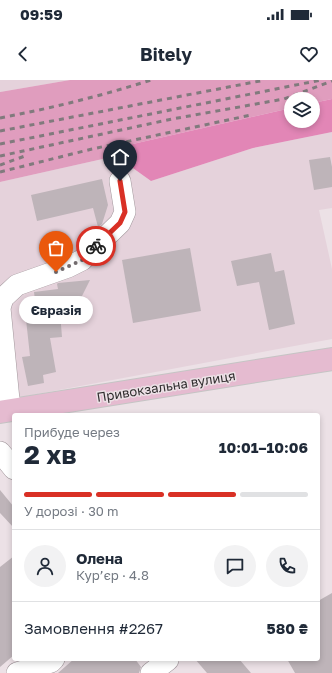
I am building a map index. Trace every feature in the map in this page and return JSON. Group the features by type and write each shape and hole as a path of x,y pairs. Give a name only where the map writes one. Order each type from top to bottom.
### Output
{"main road":[{"name":"Привокзальна вулиця","path":"5,411 332,359"}],"street":[{"path":"5,411 0,308 3,298 17,286 68,267 82,260 120,223 125,212 120,181"},
{"path":"0,452 12,467"},
{"path":"17,673 52,661"},
{"path":"151,673 171,664"}],"shaded area":[{"path":"0,80 70,80 0,92"},
{"path":"70,80 332,80 332,99 320,102 320,92 284,92 284,110 115,148 116,156 0,182 0,92"},
{"path":"332,99 332,132 253,148 151,181 116,156 115,148 284,110 284,128 320,128 320,102"},
{"path":"332,132 332,208 319,210 332,269 332,339 0,401 0,182 116,156 151,181 253,148"}],"building":[{"path":"330,157 332,167 332,187 314,190 309,160"},
{"path":"102,179 108,205 102,224 98,227 93,208 37,221 31,195"},
{"path":"190,248 201,311 133,323 122,260"},
{"path":"271,253 275,272 284,270 295,324 269,330 259,282 237,286 231,261"},
{"path":"90,280 81,298 59,300 62,337 50,338 56,372 43,375 44,383 28,386 22,357 30,356 24,301 35,300 34,292 58,289 58,283"},
{"path":"0,490 12,505 12,526 0,513"},
{"path":"12,558 12,657 0,667 0,567"},
{"path":"332,593 332,673 295,673 288,661 320,661 320,600"},
{"path":"72,661 136,661 141,667 139,673 58,673"},
{"path":"197,661 241,661 251,673 207,673"}],"railway":[{"path":"0,118 76,101 151,80"},
{"path":"0,131 265,80"},
{"path":"0,144 321,80"},
{"path":"0,156 172,119 284,99 332,81"},
{"path":"0,172 92,149 251,115"},
{"path":"0,165 25,156"}],"way so far":[{"path":"56,272 82,260 96,246"}],"place":[{"name":"Євразія","path":"56,272"}],"route":[{"path":"96,246 120,223 125,212 120,181"}]}
